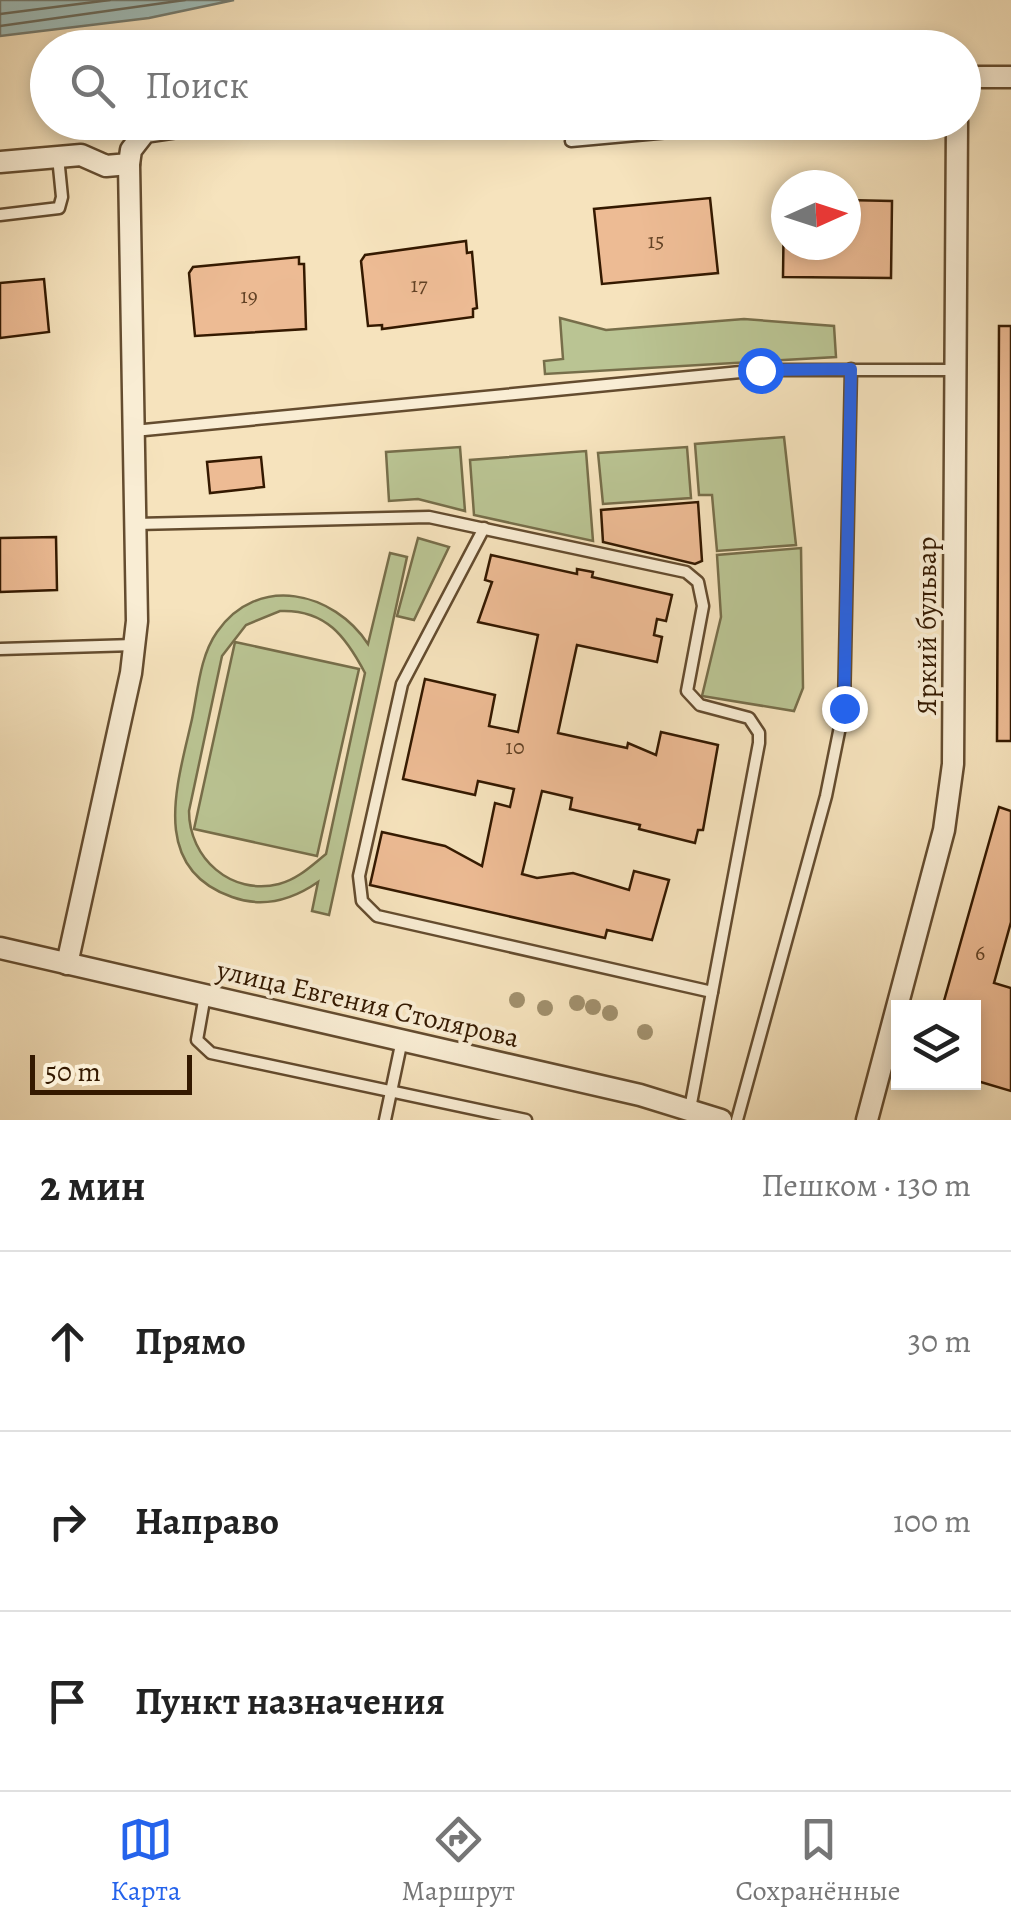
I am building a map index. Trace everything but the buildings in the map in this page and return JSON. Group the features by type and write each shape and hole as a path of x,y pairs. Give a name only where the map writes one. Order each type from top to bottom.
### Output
{"street":[{"path":"981,77 1011,78"},
{"path":"67,964 135,644 130,164 131,150 139,140"},
{"name":"Яркий бульвар","path":"867,1120 944,830 951,786 957,140"},
{"path":"0,162 81,155 106,166 130,164"},
{"name":"улица Евгения Столярова","path":"0,948 402,1040 689,1115 722,1120"}],"lane":[{"path":"570,141 580,140"},
{"path":"0,215 59,208 58,157"},
{"path":"737,1120 830,780 844,708 851,369"},
{"path":"134,430 745,372 956,370"},
{"path":"136,524 419,517 686,572 702,588 703,606 686,690 700,705 749,718 759,733 689,1115"},
{"path":"484,528 398,698 359,876 362,901 377,916 712,992"},
{"path":"0,649 135,644"},
{"path":"205,995 197,1031 205,1050 526,1120"},
{"path":"384,1120 402,1040"}],"green space":[{"path":"560,318 606,330 744,319 834,326 836,357 545,374 544,361 563,359"},
{"path":"784,437 796,545 717,551 712,495 699,495 695,444"},
{"path":"460,447 465,511 418,499 389,501 386,452"},
{"path":"687,447 691,498 603,504 598,453"},
{"path":"586,451 593,541 474,515 470,460"},
{"path":"418,538 449,547 414,620 397,616"},
{"path":"801,548 803,688 794,711 702,696 721,617 717,555"},
{"path":"390,553 407,557 329,915 312,911 318,882 287,898 266,902 232,897 206,884 188,866 179,845 176,795 200,674 217,632 234,613 253,602 295,596 336,612 368,644","holes":["280,611 296,612 333,628 365,673 326,854 286,882 245,884 229,879 205,858 196,844 189,811 222,656 246,625"]},
{"path":"235,642 359,669 317,856 194,829"}],"water":[{"path":"0,0 234,0 149,18 0,36"}],"route":[{"path":"760,370 851,369 844,708"}]}
